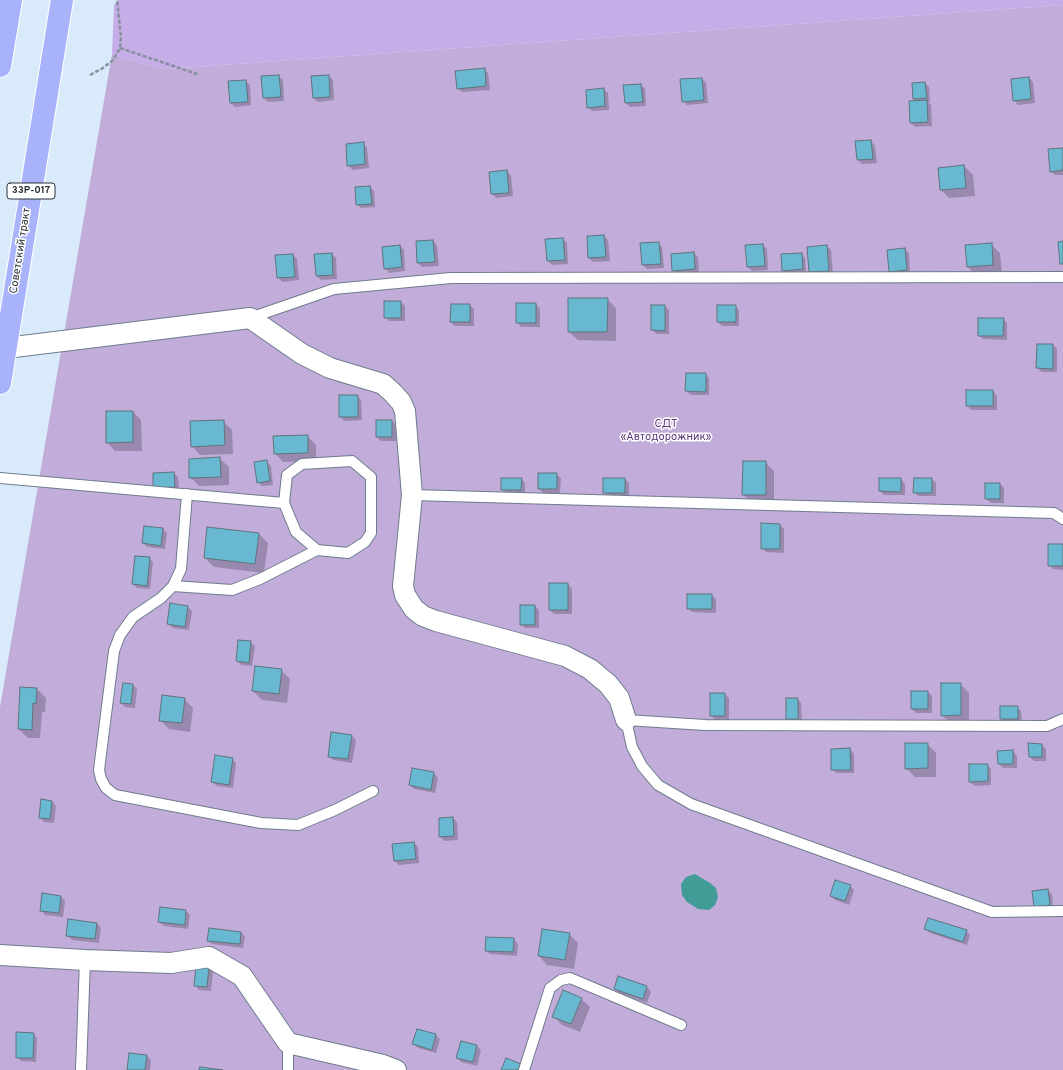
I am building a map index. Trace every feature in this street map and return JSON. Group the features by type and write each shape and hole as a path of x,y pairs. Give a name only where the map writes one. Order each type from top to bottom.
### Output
{"highway":[{"path":"0,66 11,0"},
{"name":"Советский тракт","path":"0,383 62,0"}],"street":[{"path":"6,348 250,318 302,354 330,368 384,384 401,402 405,411 412,494 403,586 405,595 414,609 422,616 436,621 565,656 590,668 608,684 619,698 626,720"},
{"path":"0,955 171,963 209,957 242,976 288,1043 383,1065 396,1070"}],"lane":[{"path":"250,318 334,289 451,278 1063,277"},
{"path":"173,586 232,590 260,579 317,550 348,553 366,542 371,533 371,477 352,461 302,464 286,475 284,502 296,532 317,550"},
{"path":"0,478 284,502"},
{"path":"187,494 181,569 173,586 161,598 133,617 120,635 114,651 99,770 101,779 106,788 115,795 123,797 262,823 298,825 335,810 373,791"},
{"path":"412,494 1046,512 1054,513 1063,519"},
{"path":"1063,719 1047,726 705,726 626,720 632,747 642,766 658,785 691,804 992,912 1063,911"},
{"path":"81,1070 85,960"},
{"path":"524,1070 550,988 561,980 570,978 680,1025"},
{"path":"288,1043 288,1070"}],"path":[{"path":"90,75 103,68 113,60 120,48 121,37 117,0"},
{"path":"120,48 197,74"}],"green space":[{"name":"СДТ «Автодорожник»","path":"1063,5 1063,1070 0,1070 0,707 112,54 140,63 167,69"}],"shaded area":[{"path":"117,0 1063,0 1063,5 167,69 140,63 112,54 114,6"},
{"path":"695,874 716,888 718,897 715,905 709,910 698,909 687,902 682,895 681,884 686,877"}],"building":[{"path":"485,68 486,86 457,89 455,71"},
{"path":"279,75 281,97 263,98 261,76"},
{"path":"329,75 330,97 313,98 311,76"},
{"path":"1029,77 1031,99 1013,101 1011,79"},
{"path":"702,78 704,100 682,102 680,79"},
{"path":"246,80 248,102 230,103 228,81"},
{"path":"925,82 927,98 913,99 912,83"},
{"path":"641,84 643,102 625,103 623,85"},
{"path":"604,88 605,106 587,108 586,90"},
{"path":"927,100 928,122 910,123 909,101"},
{"path":"871,140 873,159 857,160 855,141"},
{"path":"364,142 365,164 347,166 346,144"},
{"path":"1063,148 1063,170 1050,172 1048,149"},
{"path":"964,165 966,188 940,190 938,168"},
{"path":"507,170 509,193 491,194 489,172"},
{"path":"370,186 372,204 356,205 355,187"},
{"path":"604,235 606,257 588,258 587,236"},
{"path":"563,238 565,260 547,261 545,239"},
{"path":"433,240 435,262 417,263 416,241"},
{"path":"1063,241 1063,264 1060,264 1058,242"},
{"path":"659,242 661,264 642,265 640,243"},
{"path":"992,243 993,265 967,267 965,245"},
{"path":"763,244 765,266 747,267 745,245"},
{"path":"400,245 402,267 384,269 382,247"},
{"path":"827,245 829,271 809,272 807,247"},
{"path":"905,248 907,270 889,272 887,250"},
{"path":"694,252 695,269 672,271 671,254"},
{"path":"332,253 333,275 316,276 314,254"},
{"path":"802,253 803,269 782,271 781,254"},
{"path":"293,254 295,277 277,278 275,255"},
{"path":"568,298 608,298 607,332 568,332"},
{"path":"384,301 401,301 401,318 384,318"},
{"path":"516,303 536,303 536,323 516,323"},
{"path":"451,304 470,304 470,322 450,322"},
{"path":"651,305 665,305 665,331 651,330"},
{"path":"717,305 736,305 736,322 717,322"},
{"path":"978,318 1004,318 1003,336 978,336"},
{"path":"1037,344 1053,344 1053,369 1036,368"},
{"path":"686,373 706,373 706,392 685,391"},
{"path":"966,390 993,390 993,406 966,406"},
{"path":"339,395 358,395 358,417 339,417"},
{"path":"106,411 133,411 133,442 106,443"},
{"path":"224,420 225,445 191,447 190,421"},
{"path":"376,420 392,420 392,437 376,437"},
{"path":"308,435 308,453 274,454 273,436"},
{"path":"220,457 221,477 189,478 189,459"},
{"path":"267,460 270,481 257,483 254,462"},
{"path":"743,461 766,461 766,495 742,495"},
{"path":"174,472 175,487 153,488 153,473"},
{"path":"538,473 557,473 557,489 538,489"},
{"path":"501,478 522,478 521,490 501,490"},
{"path":"603,478 625,478 625,493 603,493"},
{"path":"879,478 901,478 901,492 879,491"},
{"path":"914,478 932,478 932,493 913,493"},
{"path":"985,483 1000,483 1000,499 985,499"},
{"path":"761,523 780,524 780,549 761,549"},
{"path":"144,526 163,528 161,546 142,543"},
{"path":"207,527 259,533 255,564 204,558"},
{"path":"1048,544 1063,544 1063,566 1048,566"},
{"path":"135,556 150,557 147,586 132,584"},
{"path":"549,583 568,583 568,610 549,610"},
{"path":"687,594 712,594 712,609 687,609"},
{"path":"170,603 188,606 185,627 167,624"},
{"path":"520,605 535,605 535,625 520,625"},
{"path":"238,640 251,641 249,663 236,661"},
{"path":"255,666 282,669 279,694 252,691"},
{"path":"123,683 133,684 131,704 120,703"},
{"path":"941,683 961,683 961,715 941,716"},
{"path":"20,687 37,688 36,704 33,703 32,730 18,729"},
{"path":"911,691 928,691 928,709 911,709"},
{"path":"710,693 725,693 725,716 710,716"},
{"path":"162,695 185,698 182,723 159,721"},
{"path":"786,698 798,698 798,719 786,719"},
{"path":"1000,706 1018,706 1018,719 1000,719"},
{"path":"331,732 352,735 348,759 328,757"},
{"path":"905,743 928,743 928,768 905,769"},
{"path":"1028,743 1042,744 1042,757 1029,757"},
{"path":"850,748 851,770 831,770 831,749"},
{"path":"1013,750 1013,764 998,764 997,751"},
{"path":"215,755 233,758 229,785 211,782"},
{"path":"969,764 988,764 988,781 969,782"},
{"path":"412,768 434,772 431,790 409,785"},
{"path":"41,799 52,801 50,819 39,818"},
{"path":"453,817 454,836 439,837 439,818"},
{"path":"414,842 416,859 394,861 392,844"},
{"path":"835,880 851,885 845,901 830,896"},
{"path":"1048,889 1050,905 1034,907 1032,891"},
{"path":"42,893 61,896 59,913 40,911"},
{"path":"160,907 186,910 185,925 158,922"},
{"path":"928,918 967,930 963,942 924,929"},
{"path":"68,919 97,923 95,939 66,936"},
{"path":"209,928 241,932 240,944 207,941"},
{"path":"542,929 570,933 565,960 538,956"},
{"path":"486,937 514,938 513,952 485,951"},
{"path":"196,966 209,967 207,987 194,986"},
{"path":"618,976 647,986 643,999 614,989"},
{"path":"563,990 582,998 571,1024 552,1017"},
{"path":"417,1029 436,1034 432,1050 412,1044"},
{"path":"16,1032 34,1033 33,1058 16,1058"},
{"path":"461,1041 477,1045 473,1062 456,1058"},
{"path":"129,1053 147,1055 145,1070 127,1070"},
{"path":"506,1058 521,1064 518,1070 501,1070"},
{"path":"200,1067 223,1070 199,1070"}]}
